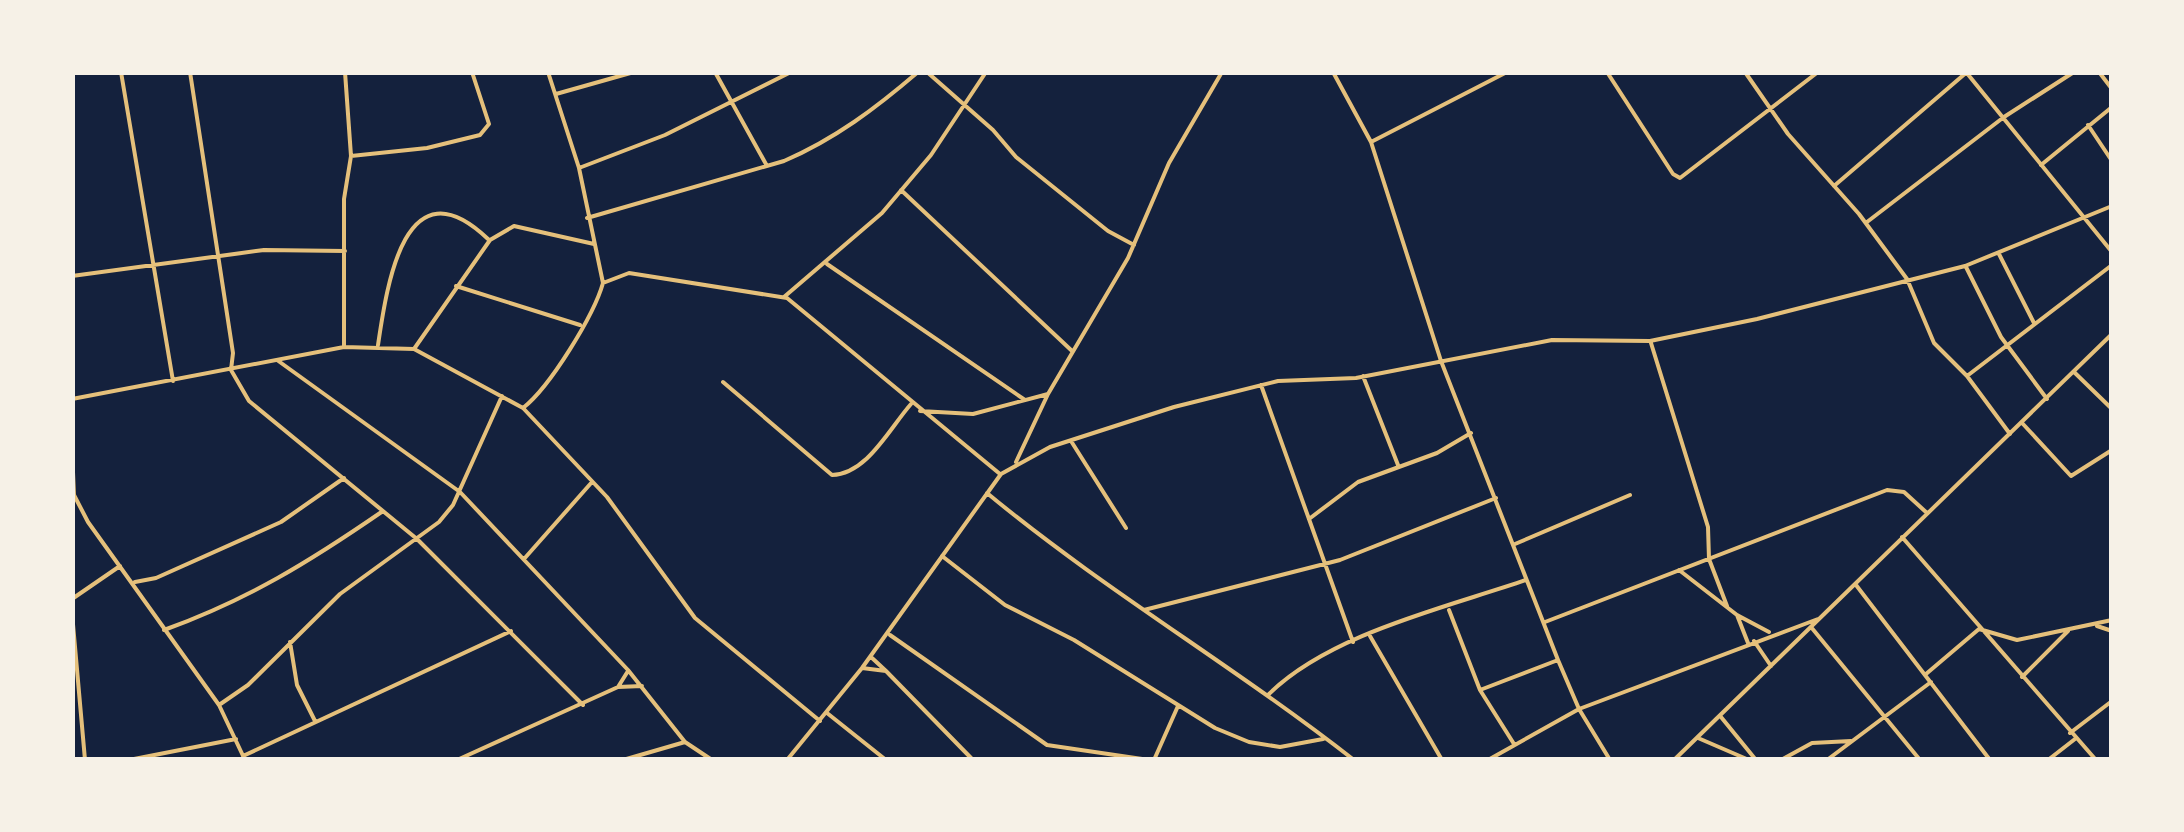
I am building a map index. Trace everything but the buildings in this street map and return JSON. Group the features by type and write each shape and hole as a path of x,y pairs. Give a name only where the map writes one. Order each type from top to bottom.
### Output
{"street":[{"path":"121,72 173,381"},
{"path":"190,72 233,353 230,370 250,400 417,539 584,704"},
{"path":"344,347 344,199 351,156 345,72"},
{"path":"351,156 428,148 480,136 489,124 472,72"},
{"path":"524,408 550,383 580,324 598,300 603,282 579,168 548,72"},
{"path":"556,94 634,72"},
{"path":"715,72 767,166"},
{"path":"579,168 733,104 791,72"},
{"path":"587,218 767,166 814,148 851,126 918,72"},
{"path":"927,72 993,130 1016,156 1108,230 1134,245"},
{"path":"784,297 827,264 901,190 986,72"},
{"path":"1015,464 1070,350 1134,245 1169,163 1222,72"},
{"path":"1334,72 1370,142 1441,362 1558,660 1579,708 1610,760"},
{"path":"1370,142 1507,72"},
{"path":"1606,72 1673,174 1680,178 1818,72"},
{"path":"1746,72 1907,278 1934,343 1967,376 2010,434"},
{"path":"1866,223 2004,118 2074,72"},
{"path":"2100,72 2112,90"},
{"path":"1834,186 1967,73 2112,252"},
{"path":"2041,165 2112,107"},
{"path":"2088,125 2112,162"},
{"path":"901,190 1070,350"},
{"path":"787,760 871,657 1001,474 1015,464 1071,441 1261,386 1362,376 1552,340 1650,341 1757,319 1965,266 2112,206"},
{"path":"378,345 391,273 418,219 437,210 460,216 490,240"},
{"path":"414,349 490,240 514,226 594,244"},
{"path":"72,276 217,254 344,252"},
{"path":"1999,254 2034,323"},
{"path":"827,264 1025,400"},
{"path":"1967,376 2112,265"},
{"path":"1965,266 2006,344 2047,399"},
{"path":"603,282 629,273 784,297 1001,474"},
{"path":"455,286 580,324"},
{"path":"1674,760 2112,334"},
{"path":"1650,341 1708,528 1709,559 1728,606"},
{"path":"72,400 344,347 414,349 524,408 636,533 694,618 821,722"},
{"path":"277,360 460,492 628,670 685,742 712,760"},
{"path":"2074,372 2112,409"},
{"path":"1362,376 1399,467"},
{"path":"724,382 832,476 846,475 858,467 911,404"},
{"path":"1261,386 1352,642"},
{"path":"920,411 973,414 1048,394"},
{"path":"219,705 248,685 340,594 439,522 460,492 502,396"},
{"path":"2022,423 2074,477 2112,450"},
{"path":"1309,519 1342,492 1437,453 1471,432"},
{"path":"1071,441 1126,528"},
{"path":"73,452 73,494 219,705 244,758 314,720 513,630"},
{"path":"132,582 156,578 281,522 344,478"},
{"path":"524,559 592,482"},
{"path":"1545,622 1888,490 1904,492 1927,513"},
{"path":"987,493 1077,566 1268,696 1354,760"},
{"path":"1515,544 1630,496"},
{"path":"1144,610 1326,564 1497,498"},
{"path":"164,630 234,604 283,579 383,511"},
{"path":"1902,537 2096,760"},
{"path":"942,556 1005,605 1074,640 1178,706 1249,742 1280,747 1326,738"},
{"path":"72,599 120,566"},
{"path":"1679,570 1737,615 1751,642 1772,667"},
{"path":"1268,696 1287,676 1352,642 1527,579"},
{"path":"1856,585 1990,760"},
{"path":"1448,608 1480,690 1514,744"},
{"path":"72,613 85,760"},
{"path":"1737,615 1773,633"},
{"path":"1488,760 1579,708 1819,619"},
{"path":"1979,629 2017,640 2112,620"},
{"path":"2092,625 2112,631"},
{"path":"1810,627 1920,760"},
{"path":"2022,676 2070,628"},
{"path":"1926,674 1979,629"},
{"path":"888,634 1047,745 1152,760 1178,706"},
{"path":"1370,636 1442,760"},
{"path":"290,642 298,685 314,720"},
{"path":"871,657 973,760"},
{"path":"1480,690 1558,660"},
{"path":"862,668 886,671"},
{"path":"618,686 628,670"},
{"path":"1827,760 1932,682"},
{"path":"457,760 618,686 642,686"},
{"path":"2070,732 2112,701"},
{"path":"828,714 882,758"},
{"path":"1720,717 1752,760"},
{"path":"1698,738 1752,760"},
{"path":"129,760 236,739"},
{"path":"2048,760 2076,739"},
{"path":"1780,760 1812,743 1852,741"},
{"path":"623,760 685,742"}]}
